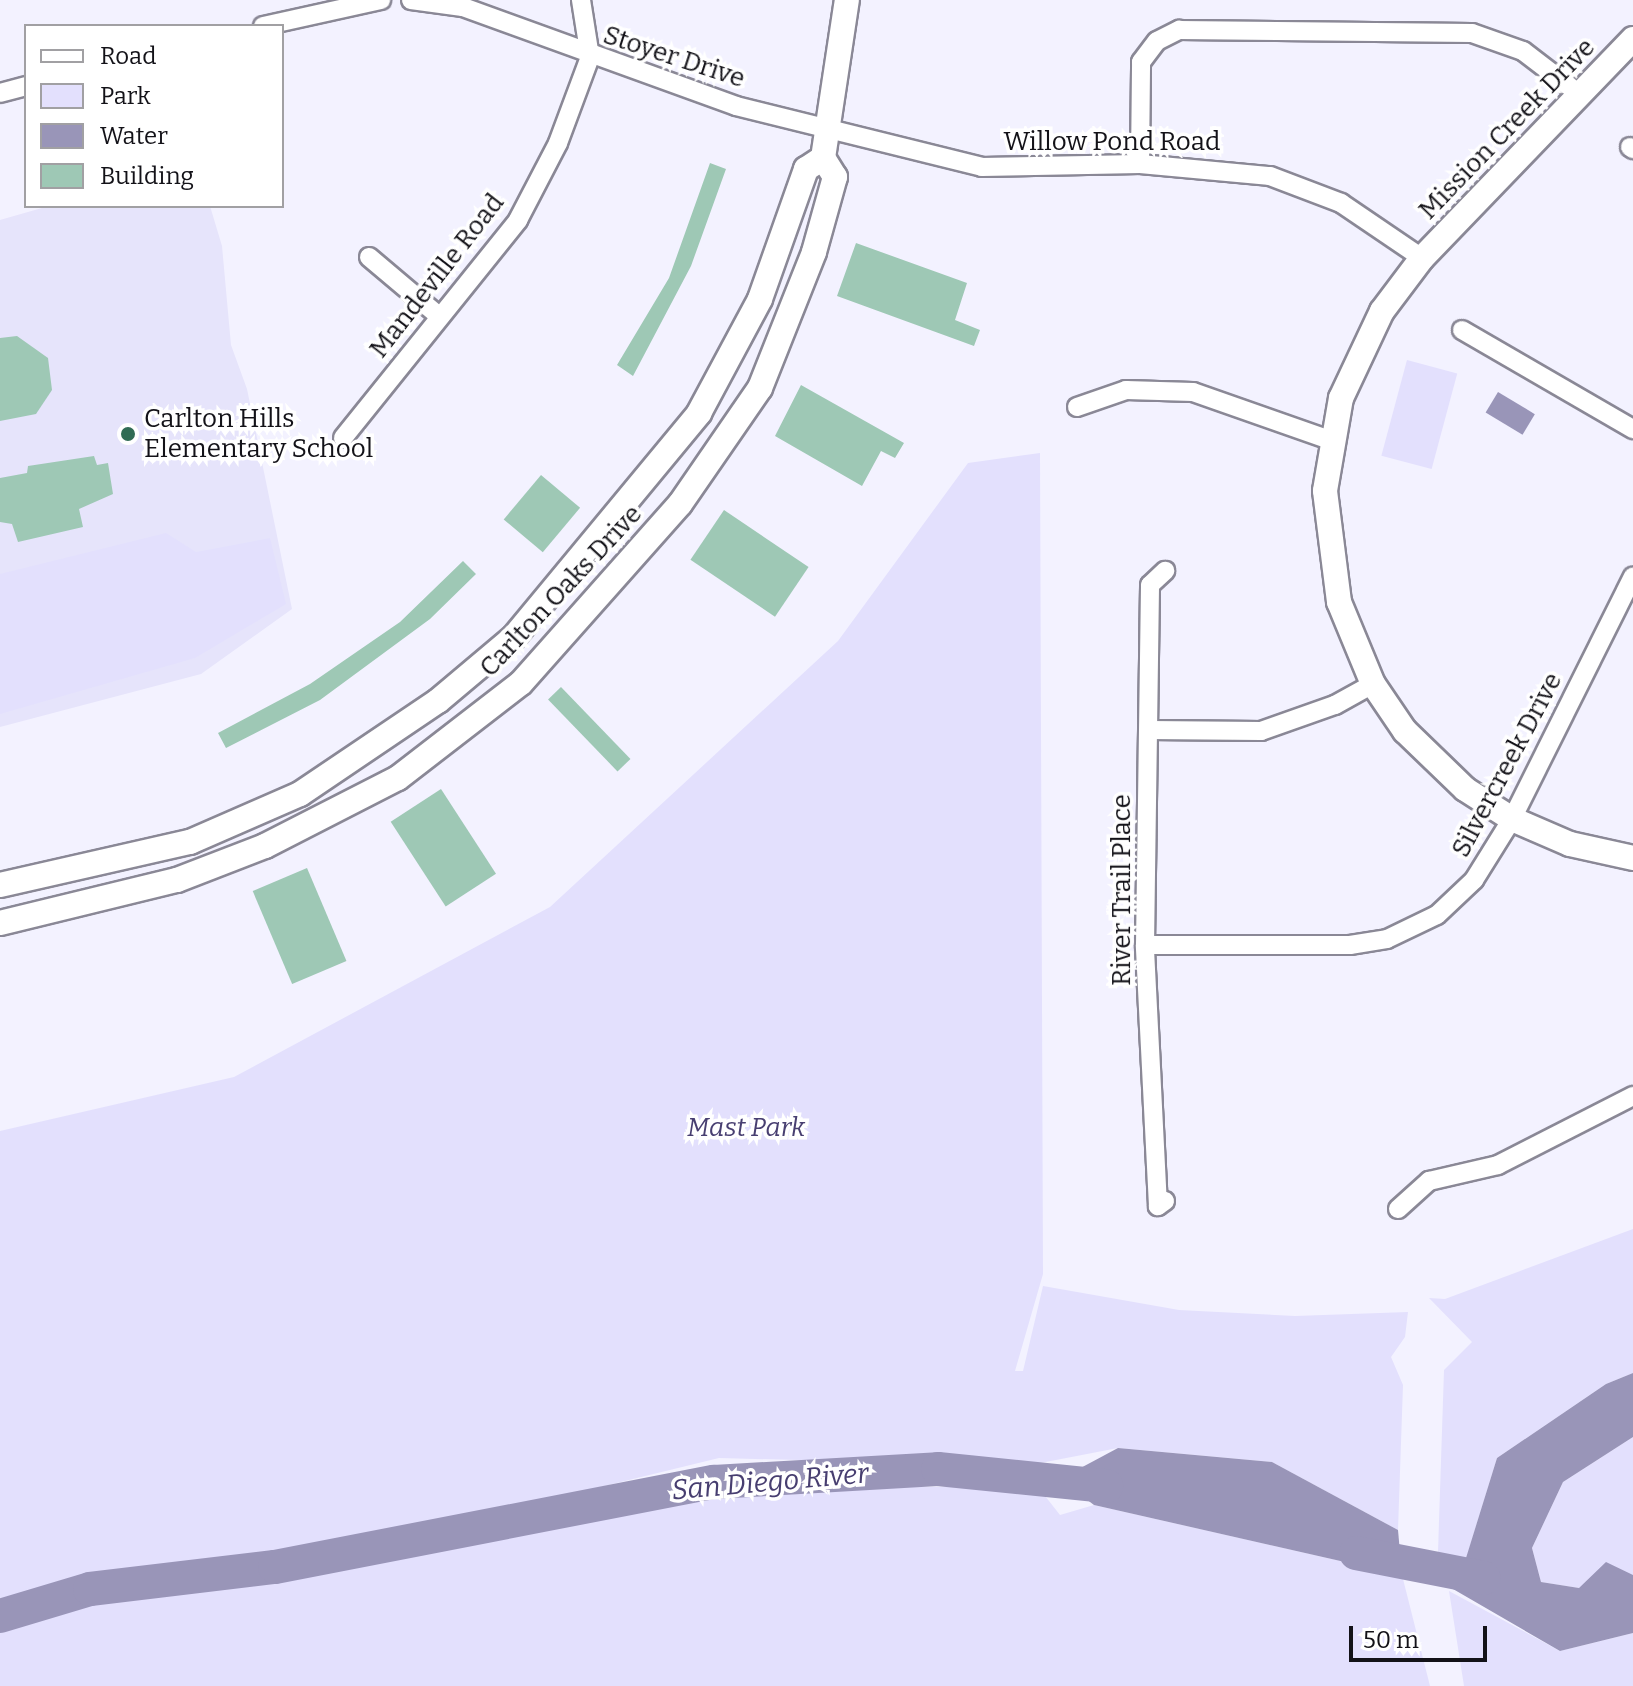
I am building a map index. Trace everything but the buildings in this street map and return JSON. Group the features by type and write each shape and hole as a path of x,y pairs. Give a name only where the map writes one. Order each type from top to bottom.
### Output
{"main road":[{"name":"Carlton Oaks Drive","path":"0,885 190,842 300,794 438,701 514,637 699,413 760,299 806,169 823,158 830,132 847,0"},
{"name":"Mission Creek Drive","path":"1633,39 1422,258 1382,311 1348,378 1330,440 1325,517 1332,573 1373,684 1423,752 1512,819 1570,844 1633,858"},
{"name":"Carlton Oaks Drive","path":"0,923 177,880 265,846 398,778 521,683 680,504 760,388 814,252 835,177 823,158"}],"street":[{"path":"272,24 381,0"},
{"name":"Stoyer Drive","path":"411,0 463,7 590,57 830,132"},
{"name":"Mandeville Road","path":"343,438 518,220 558,143 590,57 581,0"},
{"path":"1140,164 1141,62 1157,41 1179,30 1472,33 1523,51 1579,94"},
{"path":"0,93 24,87"},
{"name":"Willow Pond Road","path":"830,132 982,167 1140,164 1221,167 1294,183 1363,215 1422,258"},
{"path":"369,257 439,316"},
{"path":"1462,330 1633,429"},
{"path":"1077,407 1126,390 1193,392 1330,440"},
{"name":"River Trail Place","path":"1165,571 1150,585 1145,945 1158,1206 1165,1201"},
{"name":"Silvercreek Drive","path":"1145,945 1350,945 1387,939 1421,925 1463,893 1512,819 1633,576"},
{"path":"1616,611 1633,621"},
{"path":"1149,730 1261,731 1335,705 1373,684"},
{"path":"1398,1209 1429,1181 1498,1165 1633,1096"}],"shaded area":[{"name":"Carlton Hills Elementary School","path":"42,208 211,208 222,246 231,345 247,389 292,609 201,674 0,727 0,220"}],"green space":[{"path":"1407,360 1457,373 1432,469 1381,456"},
{"name":"Mast Park","path":"1040,453 1043,1274 1015,1371 1023,1371 1043,1286 1179,1310 1295,1316 1408,1312 1405,1337 1391,1357 1403,1385 1398,1530 1272,1462 1118,1448 1025,1466 719,1458 400,1536 93,1581 0,1607 0,1131 234,1077 550,907 838,641 968,463"},
{"path":"166,533 196,552 270,538 286,604 195,658 0,714 0,574"},
{"path":"1633,1229 1633,1373 1606,1384 1497,1458 1466,1559 1446,1568 1438,1552 1444,1370 1472,1342 1429,1298 1445,1299"},
{"path":"1633,1437 1633,1575 1579,1588 1541,1582 1532,1548 1563,1482"},
{"path":"838,1487 1038,1487 1060,1515 1094,1505 1402,1575 1430,1686 0,1686 0,1627 97,1602 278,1578 720,1493"},
{"path":"1449,1591 1560,1651 1633,1633 1633,1686 1464,1686"}],"water":[{"path":"1498,392 1535,414 1522,435 1486,413"},
{"path":"1633,1373 1633,1437 1563,1482 1532,1548 1541,1582 1579,1588 1606,1562 1633,1575 1633,1633 1560,1651 1434,1578 1466,1558 1497,1458 1606,1384"},
{"path":"1118,1448 1272,1462 1398,1530 1402,1575 1094,1505 1060,1479"}],"waterway":[{"name":"San Diego River","path":"0,1616 90,1589 275,1567 714,1482 938,1469 1106,1486"},
{"name":"San Diego River","path":"1356,1553 1484,1578"}],"place":[{"name":"Carlton Hills Elementary School","path":"128,434"}]}
